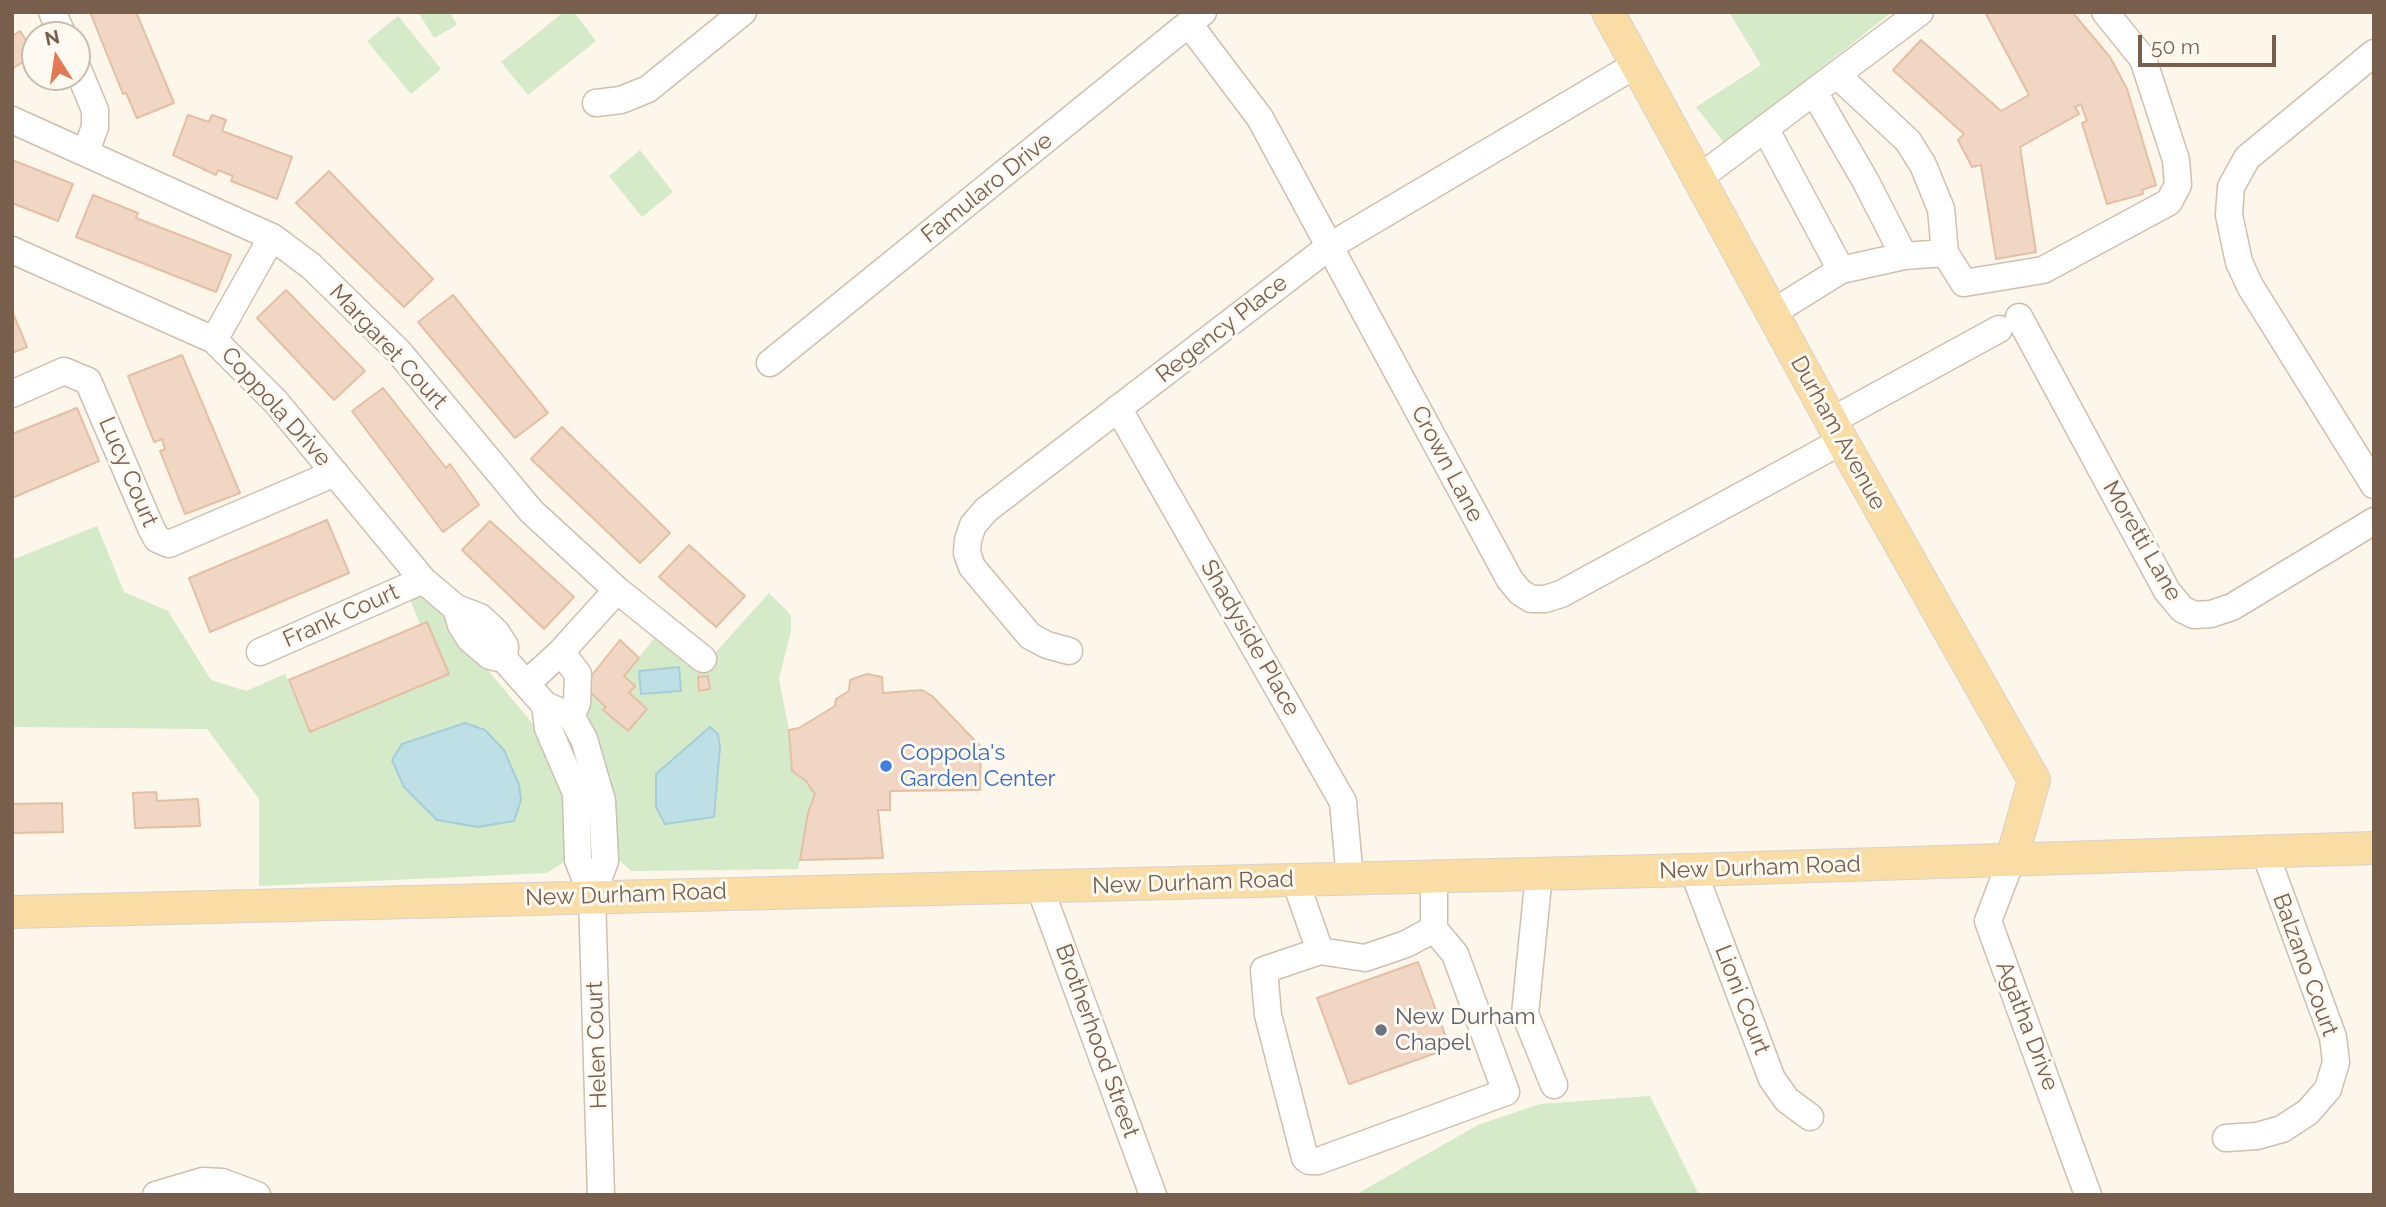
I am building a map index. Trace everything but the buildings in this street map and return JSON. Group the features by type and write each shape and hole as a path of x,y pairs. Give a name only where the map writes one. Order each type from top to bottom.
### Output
{"main road":[{"name":"Durham Avenue","path":"1608,12 1836,431 2034,780 2011,858"},
{"name":"New Durham Road","path":"12,912 593,896 1040,888 1434,874 1693,870 2374,848"}],"street":[{"path":"596,103 621,100 648,89 743,12"},
{"path":"1699,178 1920,12"},
{"path":"1837,75 1908,141 1923,165 1941,209 1945,253 1964,283 2043,270 2169,202 2178,185 2176,160 2143,59 2105,12"},
{"name":"Crown Lane","path":"1196,18 1260,118 1510,580 1531,599 1545,599 1561,594 1836,431"},
{"name":"Famularo Drive","path":"770,363 1196,18"},
{"path":"2374,53 2247,158 2231,187 2229,215 2239,262 2250,286 2374,485"},
{"name":"Regency Place","path":"1069,651 1047,645 1030,636 972,567 967,553 968,540 973,525 986,510 1330,246 1637,64"},
{"path":"86,151 95,127 95,110 87,91"},
{"path":"1814,92 1865,180 1904,256"},
{"name":"Margaret Court","path":"12,120 272,237 312,266 399,352 531,511 617,590 703,659"},
{"path":"1765,128 1841,270"},
{"path":"214,340 272,237"},
{"name":"Coppola Drive","path":"12,250 214,340 276,402 423,580 456,608 480,617 496,632 505,646 504,659 545,705 571,716"},
{"path":"1772,313 1841,270 1904,256 1945,253"},
{"name":"Moretti Lane","path":"1836,431 2009,323 2167,591 2182,609 2194,615 2211,614 2232,607 2374,521"},
{"name":"Lucy Court","path":"12,394 65,371 88,380 150,528 158,539 169,544 335,473"},
{"name":"Shadyside Place","path":"1118,408 1343,802 1350,878"},
{"name":"Frank Court","path":"260,652 423,580"},
{"path":"527,683 561,652 617,590"},
{"path":"561,652 578,674 577,703 571,716 584,739 602,801 605,861 593,896"},
{"name":"Coppola Drive","path":"545,705 548,728 576,793 578,860 593,896"},
{"name":"Balzano Court","path":"2226,1138 2257,1136 2283,1129 2308,1112 2328,1089 2336,1062 2333,1037 2264,850"},
{"name":"Agatha Drive","path":"2011,858 1988,921 2088,1195"},
{"name":"Lioni Court","path":"1693,870 1772,1079 1787,1100 1810,1117"},
{"path":"1434,874 1434,929 1455,954 1506,1092 1318,1161 1309,1161 1305,1158 1268,1015 1264,970 1320,951 1365,958 1406,944 1434,929"},
{"path":"1539,874 1525,1014 1554,1085"},
{"path":"1295,880 1320,951"},
{"name":"Brotherhood Street","path":"1040,888 1153,1195"},
{"name":"Helen Court","path":"593,896 601,1195"},
{"path":"1485,1035 1528,1020"},
{"path":"156,1195 203,1181 222,1182 257,1195"}],"green space":[{"path":"418,12 450,12 457,25 434,38"},
{"path":"564,12 574,12 596,41 528,95 501,62"},
{"path":"1729,12 1892,12 1725,144 1696,107 1761,65"},
{"path":"398,16 441,69 411,94 367,41"},
{"path":"640,150 673,192 642,217 609,176"},
{"path":"97,526 124,592 168,611 211,680 246,691 285,674 310,732 448,674 427,622 420,624 409,597 420,595 432,603 537,729 568,806 564,862 547,873 259,886 259,799 207,729 12,727 12,560"},
{"path":"769,593 791,615 791,631 779,679 789,730 792,770 805,780 815,794 798,869 631,871 615,856 585,729 590,692 629,693 635,686 624,676 655,637 697,673"},
{"path":"1650,1096 1699,1195 1355,1195 1478,1125 1540,1104"}],"water":[{"path":"679,667 681,691 641,694 639,671"},
{"path":"465,723 485,730 504,750 519,785 521,800 514,821 478,827 437,820 404,787 392,760 402,744"},
{"path":"710,727 718,734 720,747 714,817 665,824 656,807 656,774"}],"place":[{"name":"Coppola's Garden Center","path":"886,766"},
{"name":"New Durham Chapel","path":"1381,1030"}]}
